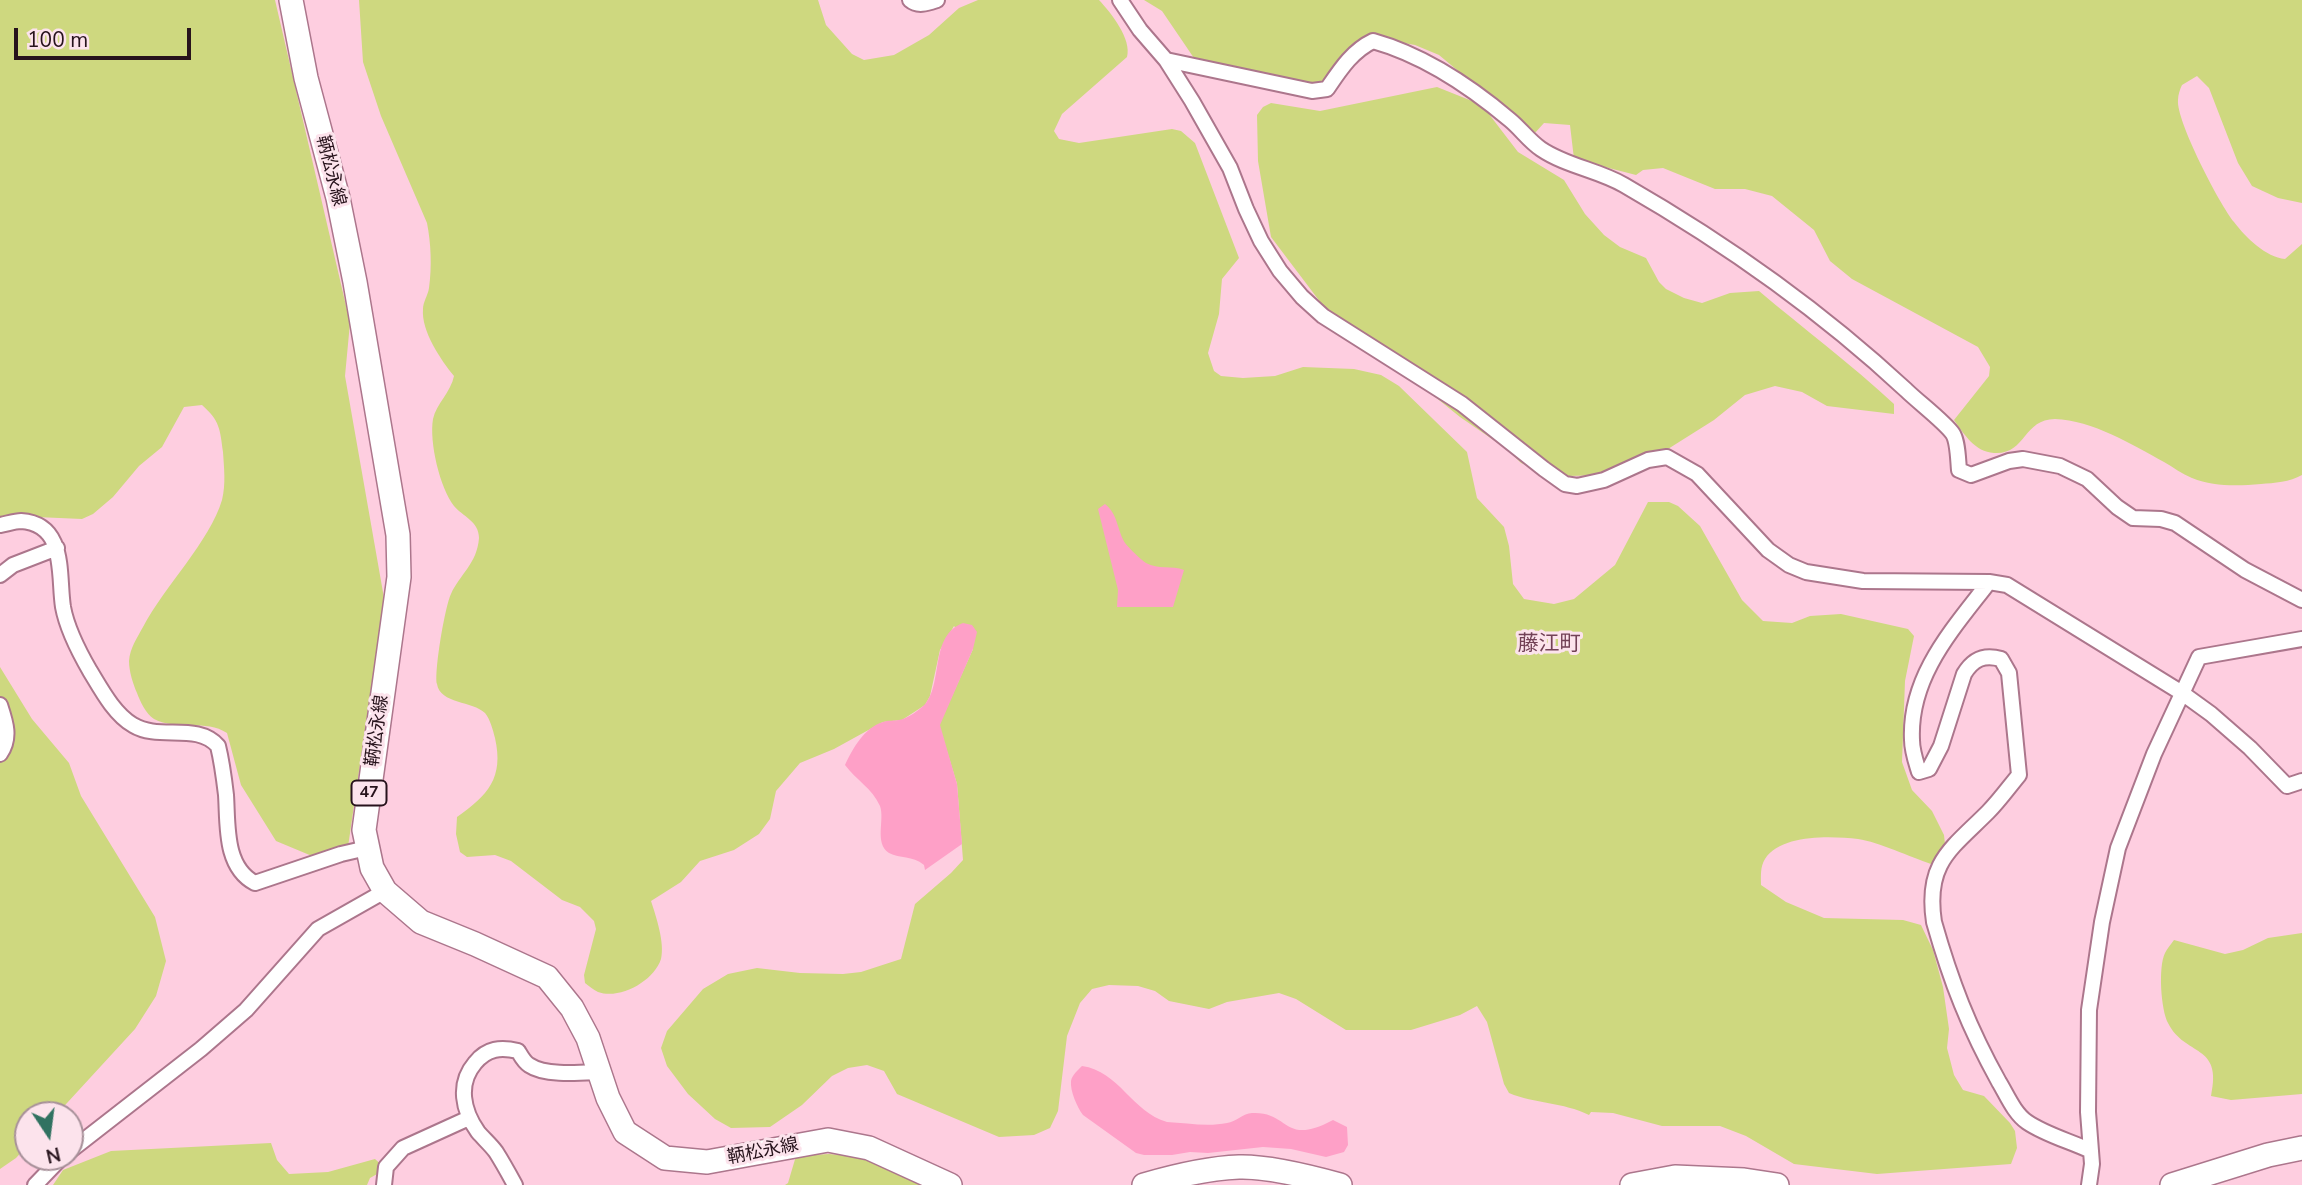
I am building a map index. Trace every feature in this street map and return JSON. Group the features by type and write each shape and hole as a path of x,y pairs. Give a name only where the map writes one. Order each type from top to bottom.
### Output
{"main road":[{"name":"鞆松永線","path":"291,0 306,78 338,198 355,282 398,535 399,578 364,831 372,867 386,891 421,922 547,977 572,1008 588,1038 598,1073 625,1132 665,1158 707,1162 828,1140 869,1148 950,1185"},
{"path":"2172,1185 2268,1155 2302,1148"},
{"path":"1144,1185 1174,1176 1241,1167 1301,1175 1340,1185"},
{"path":"1632,1185 1675,1177 1777,1185"}],"street":[{"path":"910,0 926,4 937,0"},
{"path":"1120,0 1140,30 1166,60 1230,168 1245,209 1261,241 1280,271 1302,297 1323,316 1462,404 1565,484 1577,486 1604,480 1648,460 1667,457 1697,474 1768,550 1789,565 1805,572 1863,580 1989,582 2007,585 2182,693 2250,748 2287,786 2302,781"},
{"path":"1166,60 1312,92 1327,89 1362,46 1373,41 1418,58 1472,91 1511,121 1538,148 1553,157 1620,183 1689,223 1755,267 1876,362 1954,435 1959,470 1964,474 1971,475 2009,461 2023,459 2060,466 2087,479 2133,518 2161,519 2175,523 2245,570 2302,600"},
{"path":"0,526 21,521 44,528 57,548 63,608 72,633 90,671 118,713 134,726 151,732 205,735 218,746 226,795 229,842 240,871 247,879 255,883 367,848"},
{"path":"0,575 13,565 57,548"},
{"path":"1989,582 1947,636 1927,669 1917,695 1912,742 1919,772 1929,769 1941,746 1964,674 1976,659 1993,656 2001,659 2009,673 2019,775 1990,810 1948,851 1941,862 1932,908 1934,922 1965,1016 2014,1108 2025,1121 2039,1129 2091,1151"},
{"path":"2089,1185 2092,1164 2088,1112 2089,1010 2102,922 2118,848 2154,754 2199,657 2302,639"},
{"path":"0,705 8,739 0,754"},
{"path":"84,1140 201,1049 246,1010 318,929 386,891"},
{"path":"515,1185 495,1150 469,1118 463,1085 473,1065 486,1052 504,1048 518,1051 527,1064 538,1069 565,1073 598,1073"},
{"path":"384,1185 386,1167 404,1148 469,1118"},
{"path":"35,1185 48,1171"}],"green space":[{"path":"0,0 275,0 350,323 345,376 384,598 348,847 340,851 312,856 276,841 241,785 227,733 210,727 172,724 154,719 144,707 133,682 129,661 134,643 152,612 208,532 222,500 224,476 221,437 216,421 202,405 184,407 162,447 139,466 113,497 93,514 82,519 14,516 0,519"},
{"path":"359,0 818,0 826,25 852,54 864,60 894,55 929,35 959,8 978,0 1099,0 1124,34 1127,57 1062,114 1054,131 1059,139 1079,143 1172,129 1181,131 1195,143 1239,258 1222,279 1219,314 1208,353 1214,371 1221,376 1243,378 1275,376 1303,367 1354,369 1381,375 1399,386 1467,452 1477,498 1504,527 1513,584 1524,599 1554,604 1574,599 1615,565 1648,502 1669,502 1678,506 1700,526 1742,600 1763,621 1792,623 1810,616 1841,614 1908,629 1914,636 1905,681 1902,762 1912,790 1932,811 1944,835 1947,862 1939,866 1931,864 1885,846 1858,839 1807,838 1782,845 1772,851 1762,865 1761,885 1786,902 1824,918 1903,920 1921,925 1933,950 1943,987 1949,1029 1947,1048 1954,1075 1963,1090 1984,1096 2010,1123 2015,1131 2017,1148 2011,1164 1877,1174 1794,1164 1746,1136 1720,1126 1662,1126 1613,1113 1591,1112 1589,1115 1519,1097 1509,1093 1504,1084 1487,1022 1477,1006 1460,1015 1411,1030 1346,1030 1296,999 1279,993 1227,1002 1209,1009 1169,1001 1155,991 1138,986 1109,985 1092,989 1080,1003 1067,1036 1058,1111 1050,1128 1034,1135 999,1137 897,1094 884,1071 867,1065 848,1068 832,1076 802,1105 770,1127 731,1128 715,1119 688,1094 667,1066 661,1048 667,1031 703,989 728,974 757,968 843,974 861,972 901,959 915,904 963,860 957,784 939,725 973,649 954,626 940,650 930,696 925,705 902,720 883,722 834,749 800,763 776,791 770,819 759,834 734,850 700,861 681,882 651,901 661,938 661,959 651,975 626,991 607,994 598,992 585,983 584,975 596,929 594,921 580,907 562,900 511,861 495,855 467,857 460,852 456,834 457,817 477,801 491,784 495,775 497,752 487,715 480,709 444,695 439,690 436,677 449,601 475,555 479,538 473,523 457,510 449,498 437,464 433,419 454,376 438,354 425,326 423,306 429,288 431,263 427,223 381,116 363,62"},
{"path":"1144,0 2302,0 2302,203 2278,198 2252,186 2238,163 2209,88 2197,76 2182,85 2178,100 2184,126 2200,162 2227,213 2239,228 2257,246 2271,255 2285,259 2302,244 2302,475 2287,481 2266,484 2235,485 2200,481 2112,434 2069,420 2045,421 2030,430 2013,449 1987,452 1971,441 1954,420 1989,376 1990,367 1978,347 1852,279 1830,261 1814,230 1772,196 1745,189 1715,189 1663,168 1643,170 1636,175 1574,159 1570,125 1544,123 1534,134 1439,55 1415,45 1381,39 1339,75 1313,86 1198,64 1162,11"},
{"path":"1437,87 1482,105 1518,152 1564,180 1585,214 1604,235 1620,247 1646,258 1666,289 1702,303 1730,293 1759,291 1894,404 1894,414 1827,406 1802,392 1775,386 1745,395 1714,420 1633,471 1613,475 1566,476 1547,474 1521,463 1508,450 1460,417 1324,307 1271,237 1258,161 1257,115 1263,107 1271,103 1320,111"},
{"path":"0,667 32,719 69,763 81,796 155,917 166,961 156,996 135,1029 69,1101 14,1101 14,1159 0,1169"},
{"path":"2302,933 2302,1094 2231,1100 2211,1096 2212,1067 2200,1052 2175,1034 2166,1017 2161,978 2166,951 2174,940 2225,954 2243,950 2268,938"},
{"path":"271,1143 277,1160 289,1174 328,1172 375,1159 386,1169 370,1178 367,1185 53,1185 62,1171 84,1171 84,1162 111,1151"},
{"path":"829,1154 870,1158 939,1185 785,1185 796,1156"}],"shaded area":[{"path":"1105,504 1115,517 1125,543 1141,559 1155,566 1184,570 1173,607 1117,607 1118,590 1098,509"},
{"path":"963,623 972,625 977,632 973,649 940,725 957,784 962,844 925,870 920,862 893,855 885,849 881,837 880,806 873,794 845,765 870,729 885,721 906,718 926,703 931,694 946,637"},
{"path":"1082,1066 1106,1075 1144,1110 1167,1122 1220,1124 1252,1113 1274,1117 1295,1129 1305,1130 1333,1120 1347,1127 1348,1145 1344,1152 1326,1157 1291,1149 1263,1147 1172,1155 1136,1153 1081,1112 1071,1081"}],"district":[{"name":"藤江町","path":"1549,645"}]}
